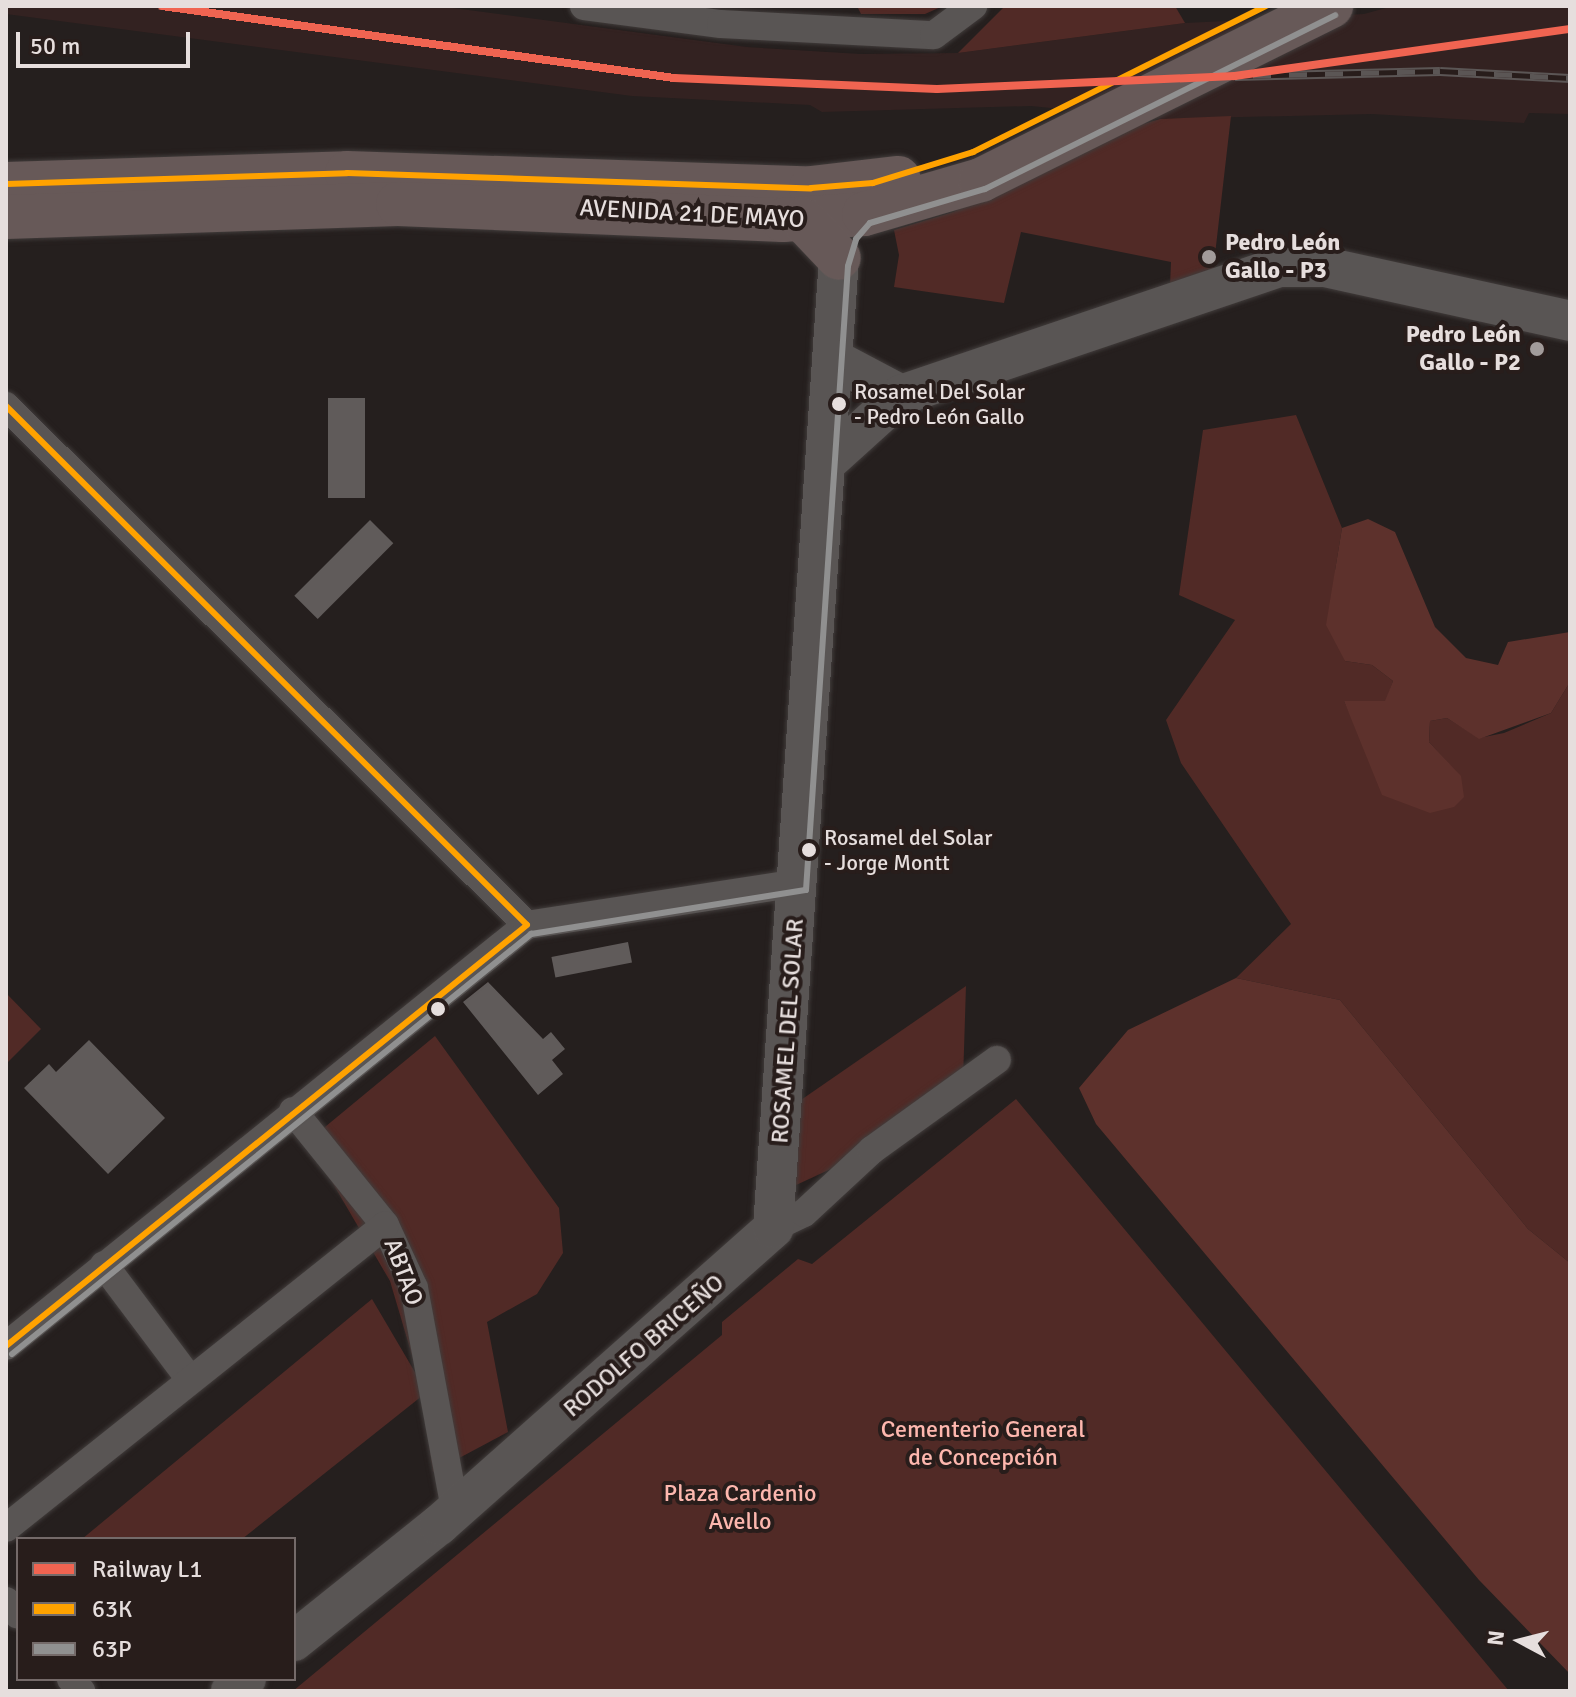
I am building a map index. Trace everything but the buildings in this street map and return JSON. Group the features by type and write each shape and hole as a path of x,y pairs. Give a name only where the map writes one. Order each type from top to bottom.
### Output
{"main road":[{"name":"AVENIDA 21 DE MAYO","path":"6,184 347,173 842,186 925,170 1058,109 1255,12"},
{"name":"AVENIDA 21 DE MAYO","path":"6,217 412,204 803,220 864,214 948,194 1320,12"},
{"path":"803,220 839,258 864,214"}],"street":[{"path":"594,7 846,19 934,35 973,6"},
{"name":"ROSAMEL DEL SOLAR","path":"773,1228 799,883 839,258"},
{"path":"827,462 901,395 1294,265 1570,321"},
{"path":"833,359 901,395"},
{"path":"6,406 527,925"},
{"path":"6,1346 293,1111 527,925 799,883"},
{"name":"RODOLFO BRICEÑO","path":"296,1639 455,1510 773,1228 804,1213 872,1150 997,1060"},
{"name":"ABTAO","path":"293,1111 385,1225 414,1288 455,1510"},
{"path":"6,1528 188,1377 385,1225"},
{"path":"104,1265 188,1377"}],"shaded area":[{"path":"6,6 438,6 747,47 860,54 958,53 1185,23 1364,14 1393,6 1570,6 1570,114 1529,113 1524,123 1372,114 1160,119 1031,106 822,112 810,105 632,96 6,14"},
{"path":"1368,519 1395,532 1435,627 1466,658 1498,665 1508,642 1570,632 1570,682 1551,713 1479,739 1447,718 1430,721 1429,742 1461,776 1464,797 1454,807 1430,813 1382,795 1344,701 1385,701 1393,681 1372,665 1345,661 1326,625 1342,528"},
{"path":"1236,978 1340,1000 1528,1229 1570,1263 1570,1674 1479,1580 1096,1124 1079,1088 1128,1030"}],"green space":[{"path":"857,6 943,6 925,14 861,14"},
{"path":"1005,6 1175,6 1185,23 958,53"},
{"path":"1231,116 1213,272 1170,286 1171,262 1021,232 1004,303 894,287 899,255 894,230 953,212 1123,130 1160,119"},
{"path":"1296,415 1342,528 1335,571 1345,661 1372,665 1393,681 1386,701 1344,701 1362,740 1461,777 1429,742 1430,721 1447,718 1479,738 1504,733 1551,713 1570,682 1570,1263 1528,1229 1340,1000 1236,978 1291,924 1181,763 1166,720 1235,620 1179,595 1203,430"},
{"path":"966,986 963,1081 872,1150 794,1186 798,1102"},
{"path":"6,993 41,1029 6,1064"},
{"path":"435,1036 559,1208 563,1253 537,1294 487,1322 508,1432 433,1472 422,1396 245,1537 84,1537 372,1299 419,1379 390,1281 308,1141"},
{"name":"Cementerio General de Concepción","path":"1016,1099 1509,1691 293,1691 722,1335 722,1322 798,1259 812,1264"}],"railway":[{"path":"1235,76 1440,71 1570,78"}],"rail line":[{"name":"L1","path":"162,6 674,78 937,89 1235,76 1570,29"}],"transit line":[{"name":"63K","path":"6,184 347,173 811,188 873,183 973,152 1266,6"},
{"name":"63P","path":"12,1354 531,934 806,890 848,266 856,239 870,223 985,189 1335,15"},
{"name":"63K","path":"6,406 527,925 6,1346"}],"place":[{"name":"Pedro León Gallo - P3","path":"1209,257"},
{"name":"Pedro León Gallo - P2","path":"1537,349"},
{"name":"Rosamel Del Solar - Pedro León Gallo","path":"839,404"},
{"name":"Rosamel del Solar - Jorge Montt","path":"809,850"}],"park label":[{"name":"Plaza Cardenio Avello","path":"740,1508"}]}
